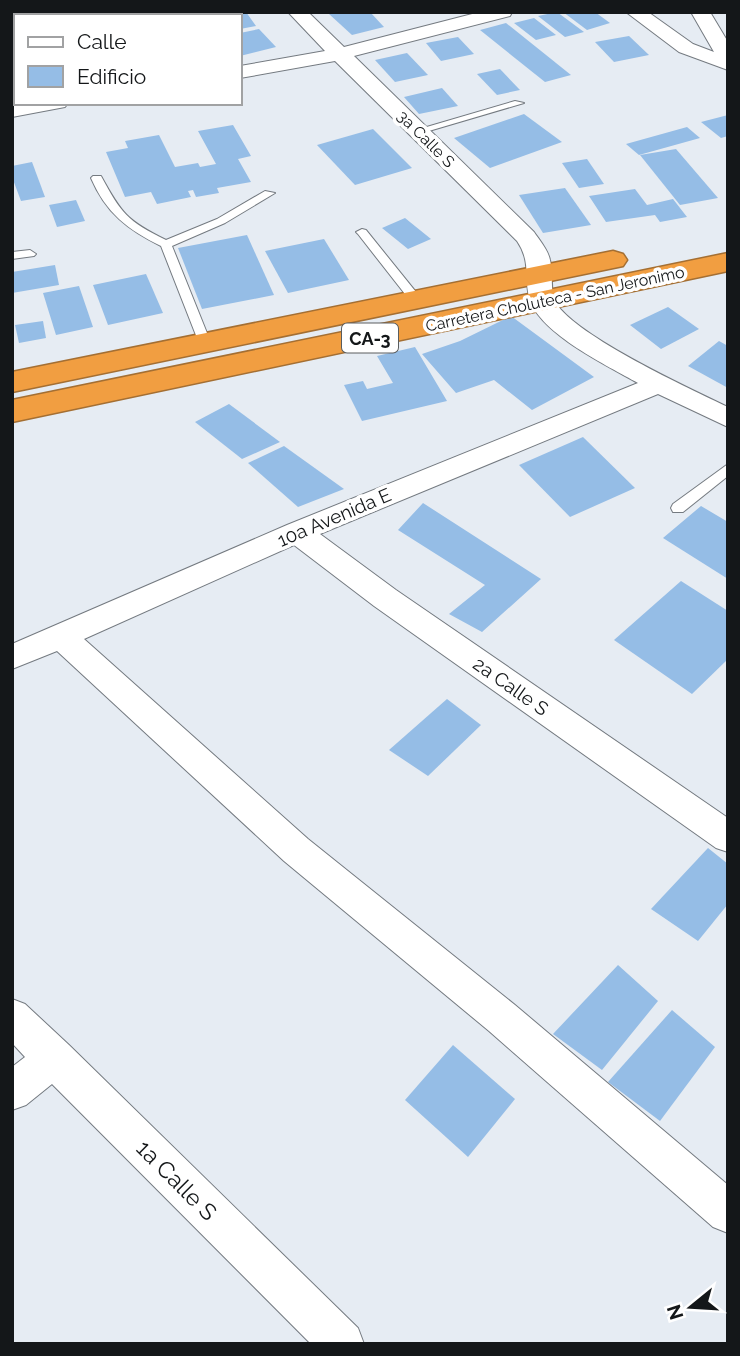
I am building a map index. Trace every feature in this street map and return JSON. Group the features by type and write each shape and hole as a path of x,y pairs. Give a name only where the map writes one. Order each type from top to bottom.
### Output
{"highway":[{"name":"Carretera Choluteca - San Jeronimo","path":"12,411 542,288 728,236"},
{"name":"Carretera Choluteca - San Jeronimo","path":"12,382 416,300 542,288 728,262"}],"street":[{"name":"3a Calle S","path":"297,12 526,237 537,254 542,288 553,317 570,331 659,384 728,418"},
{"path":"242,72 340,54 503,12"},
{"path":"635,12 686,48 728,62"},
{"path":"700,12 728,62"},
{"path":"12,111 46,105"},
{"name":"10a Avenida E","path":"12,657 298,532 659,384"},
{"name":"2a Calle S","path":"298,532 384,598 728,837"},
{"path":"62,637 296,850 502,1018 728,1212"},
{"name":"1a Calle S","path":"12,1017 332,1341"},
{"path":"12,1091 55,1058"}],"lane":[{"path":"418,131 519,103"},
{"path":"97,178 106,203 128,224 166,244 205,343"},
{"path":"166,244 221,221 269,193"},
{"path":"362,232 416,300"},
{"path":"12,256 30,254"},
{"path":"678,508 728,469"}],"building":[{"path":"12,12 49,12 14,14 12,29"},
{"path":"246,12 256,26 242,29 242,14 224,14"},
{"path":"370,12 384,27 352,35 329,14"},
{"path":"557,12 584,32 565,37 538,16"},
{"path":"563,12 595,12 610,23 587,30"},
{"path":"534,18 556,35 536,40 514,23"},
{"path":"506,23 571,75 545,82 480,30"},
{"path":"259,29 276,47 242,56 242,33"},
{"path":"12,32 14,32 14,68"},
{"path":"629,36 649,55 614,62 595,42"},
{"path":"458,37 474,54 441,61 426,43"},
{"path":"407,53 428,75 395,82 375,60"},
{"path":"500,69 520,90 497,95 477,74"},
{"path":"442,88 458,106 419,114 404,97"},
{"path":"524,114 562,142 490,168 454,138"},
{"path":"728,115 728,136 721,138 701,122"},
{"path":"233,125 251,156 238,159 251,182 217,188 219,193 196,197 193,190 188,191 191,197 157,204 151,192 125,197 106,152 128,148 125,141 159,135 175,167 198,163 200,167 216,164 198,131"},
{"path":"687,127 700,138 639,155 626,144"},
{"path":"373,129 412,168 355,185 317,145"},
{"path":"676,149 718,198 680,205 640,155"},
{"path":"587,159 604,184 579,188 562,163"},
{"path":"32,162 45,197 21,201 12,177 12,166"},
{"path":"565,188 591,225 543,233 519,195"},
{"path":"635,189 647,205 673,199 687,217 660,222 655,215 606,222 589,196"},
{"path":"76,200 85,221 57,227 49,205"},
{"path":"405,218 431,239 408,249 382,228"},
{"path":"247,235 274,295 202,309 178,248"},
{"path":"324,239 349,280 288,293 265,251"},
{"path":"55,265 59,285 12,293 12,272"},
{"path":"146,274 163,313 108,325 93,285"},
{"path":"79,286 93,327 56,335 43,293"},
{"path":"668,307 699,329 661,349 630,325"},
{"path":"511,316 594,377 532,410 494,380 456,393 422,354 460,341"},
{"path":"43,321 46,338 19,343 15,325"},
{"path":"719,341 728,346 728,388 688,366"},
{"path":"415,347 447,401 362,421 344,385 363,381 367,389 393,383 377,356"},
{"path":"229,404 280,442 242,459 195,422"},
{"path":"583,437 635,488 570,517 519,465"},
{"path":"284,446 344,489 298,507 248,463"},
{"path":"423,503 541,579 482,632 449,614 485,585 398,530"},
{"path":"701,506 728,522 728,579 663,538"},
{"path":"681,581 728,611 728,659 692,694 614,640"},
{"path":"447,699 481,725 428,776 389,750"},
{"path":"708,848 728,864 728,904 698,941 651,909"},
{"path":"618,965 658,1001 602,1070 553,1034"},
{"path":"672,1010 715,1047 660,1121 608,1082"},
{"path":"453,1045 515,1099 468,1157 405,1100"}]}
